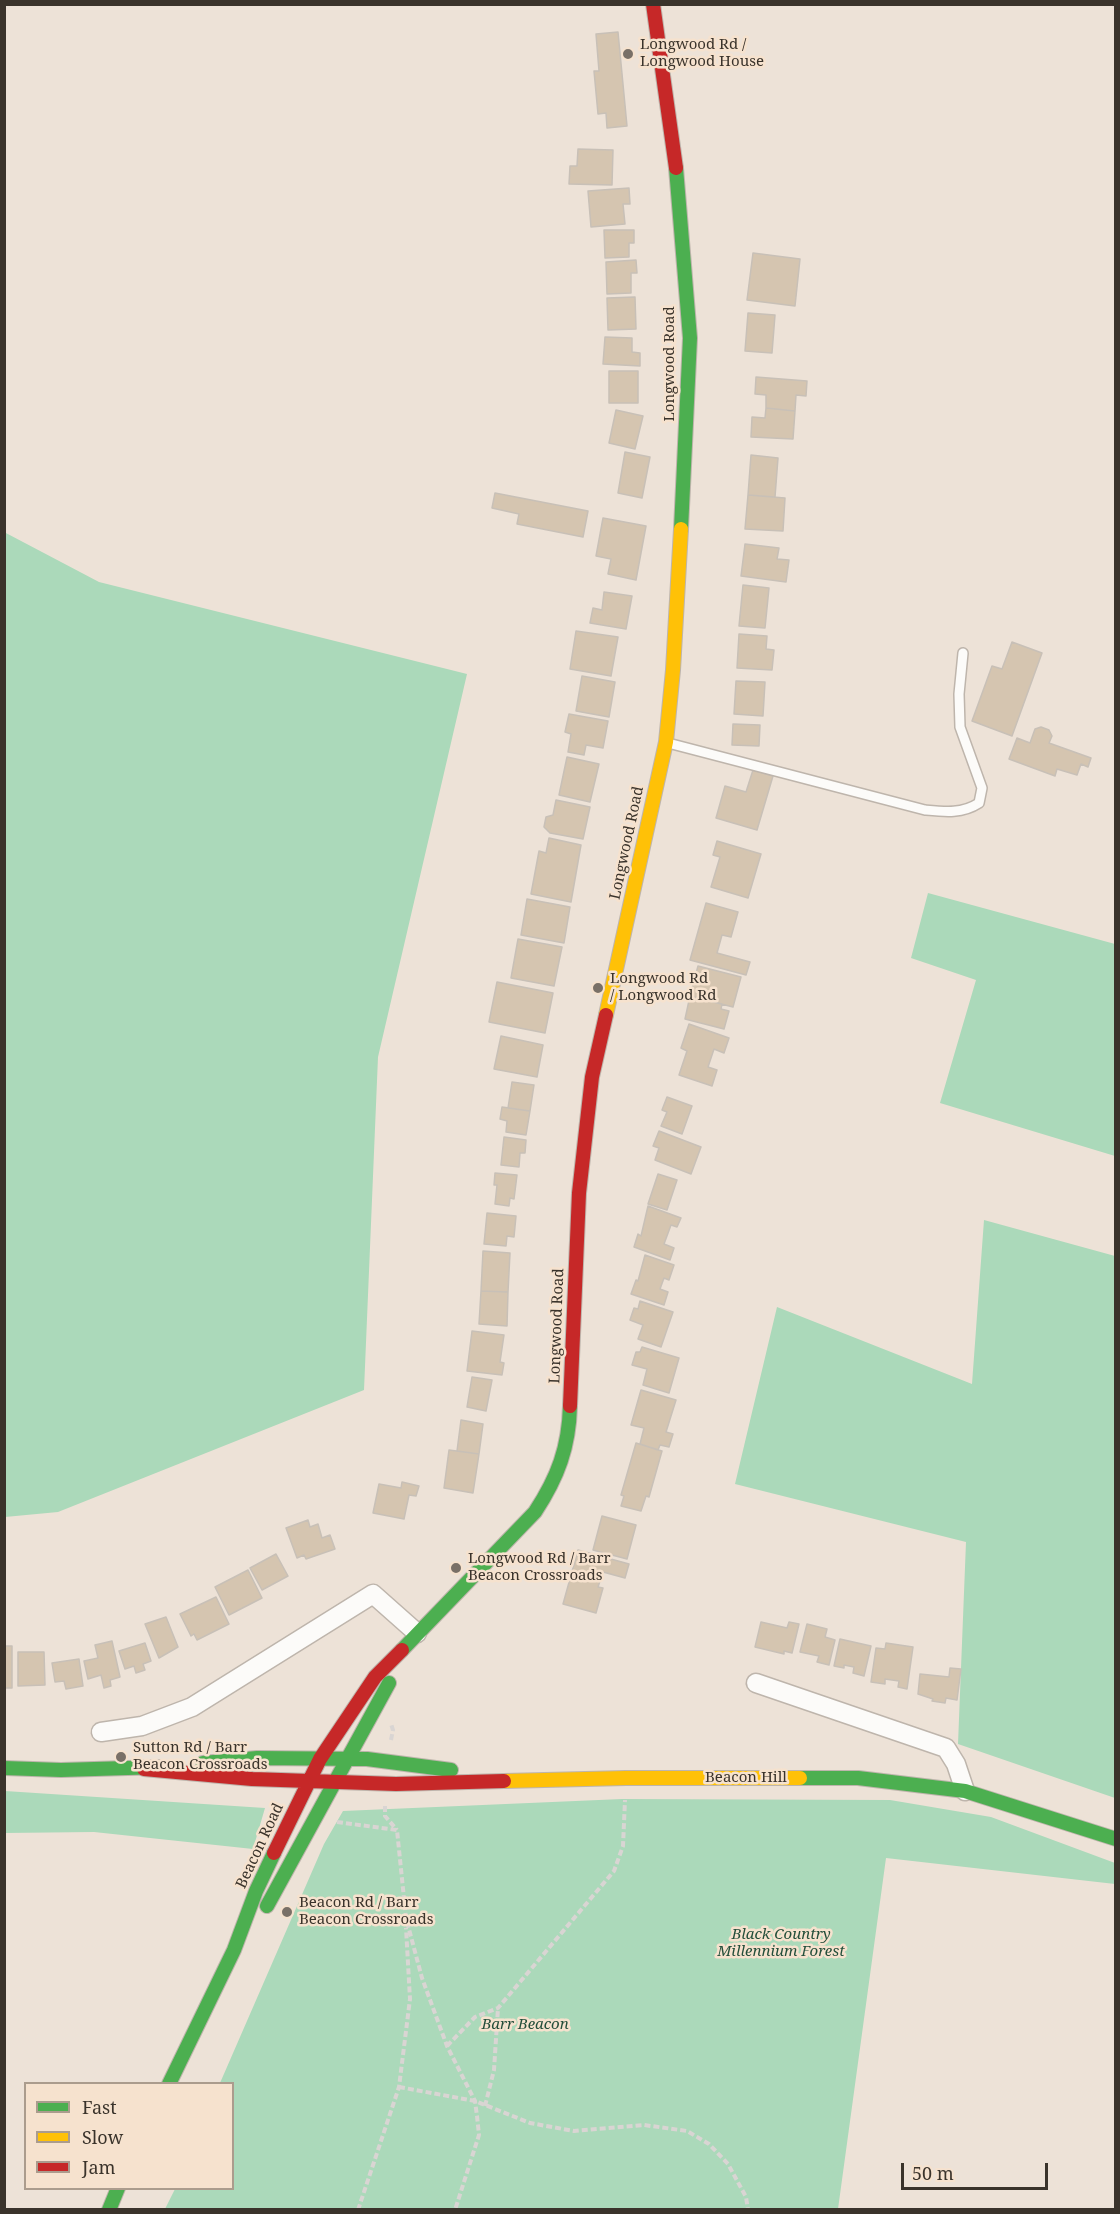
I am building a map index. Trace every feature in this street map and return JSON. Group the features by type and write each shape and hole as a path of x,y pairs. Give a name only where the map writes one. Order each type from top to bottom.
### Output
{"main road":[{"name":"Longwood Road","path":"320,1759 375,1677 535,1512 550,1489 564,1456 570,1414 579,1193 592,1077 666,742 680,576 690,339 675,162 653,4"},
{"name":"Longwood Road","path":"334,1782 417,1633"},
{"name":"Beacon Hill","path":"144,1768 257,1758 367,1759 525,1780"},
{"name":"Beacon Road","path":"170,2082 234,1950 256,1891 320,1759"},
{"path":"4,1768 144,1768"},
{"name":"Beacon Hill","path":"144,1768 252,1779 396,1784 626,1778 858,1778 965,1791 1116,1839"},
{"name":"Beacon Road","path":"234,1950 263,1914 334,1782"},
{"path":"109,2210 117,2190"}],"street":[{"path":"101,1732 142,1726 192,1707 373,1594 417,1633"},
{"path":"756,1683 946,1748 956,1764 965,1791"}],"lane":[{"path":"666,742 925,810 950,813 970,809 980,803 982,788 960,727 959,694 963,653"}],"path":[{"path":"447,2046 475,2017 498,2008 614,1871 623,1846 626,1778"},
{"path":"358,2210 399,2087 410,1999 406,1918 397,1830 385,1816 385,1801"},
{"path":"335,1822 397,1830"},
{"path":"406,1918 422,1978 447,2046 475,2101 479,2135 455,2210"},
{"path":"485,2106 494,2070 498,2008"},
{"path":"399,2087 475,2101 530,2123 574,2130 644,2125 687,2131 709,2144 728,2164 746,2197 748,2210"}],"green space":[{"path":"4,532 99,582 467,674 378,1057 364,1390 58,1512 5,1517"},
{"path":"928,893 1115,944 1115,1156 940,1103 976,980 911,958"},
{"path":"984,1220 1115,1256 1115,1798 958,1744 966,1542 735,1484 777,1307 972,1384"},
{"path":"4,1791 265,1808 253,1849 94,1832 5,1833"},
{"name":"Barr Beacon","path":"622,1799 890,1800 991,1817 1115,1863 1115,1884 886,1858 838,2209 165,2209 174,2190 234,2190 234,2082 220,2082 324,1844 343,1811"}],"building":[{"path":"618,32 627,126 607,128 606,113 598,114 594,71 599,71 596,34"},
{"path":"578,149 613,150 612,185 569,184 570,166 577,166"},
{"path":"629,188 630,204 623,204 625,224 591,227 588,191"},
{"path":"604,230 634,230 634,243 629,243 629,257 605,258"},
{"path":"753,253 800,259 795,306 747,300"},
{"path":"636,260 637,273 631,273 631,293 607,294 606,262"},
{"path":"635,297 636,329 608,330 607,298"},
{"path":"748,313 775,315 772,353 745,351"},
{"path":"605,337 632,338 632,352 640,353 640,366 603,364"},
{"path":"609,371 638,371 638,403 609,403"},
{"path":"756,377 807,381 806,396 796,395 795,411 766,408 766,395 755,394"},
{"path":"766,408 795,411 793,439 751,437 752,417 765,418"},
{"path":"616,410 643,416 635,449 609,443"},
{"path":"625,452 650,457 642,498 618,493"},
{"path":"751,455 778,458 775,497 748,495"},
{"path":"495,493 588,511 583,537 517,524 519,514 492,508"},
{"path":"748,495 785,498 783,531 745,529"},
{"path":"603,518 646,526 636,580 608,574 611,559 596,556"},
{"path":"745,544 779,548 777,559 789,560 786,582 741,576"},
{"path":"743,585 769,588 765,628 739,626"},
{"path":"604,592 632,596 626,629 590,623 593,608 602,610"},
{"path":"576,631 618,637 611,676 570,669"},
{"path":"739,634 767,636 766,649 774,650 772,670 737,668"},
{"path":"1012,642 1042,653 1012,736 972,721 992,666 1002,669"},
{"path":"582,676 615,682 609,717 576,711"},
{"path":"736,681 765,682 763,716 734,714"},
{"path":"569,714 608,721 603,748 586,745 584,755 568,752 571,734 565,732"},
{"path":"733,724 760,725 759,746 732,745"},
{"path":"1041,727 1049,730 1052,736 1049,743 1091,758 1088,767 1081,764 1077,775 1057,769 1055,776 1009,759 1017,738 1030,743 1035,729"},
{"path":"567,757 599,764 590,802 559,795"},
{"path":"753,770 773,776 757,830 716,818 725,786 746,792"},
{"path":"556,800 590,807 583,839 550,833 544,827 546,817 553,815"},
{"path":"549,838 581,845 571,902 531,894 539,851 546,853"},
{"path":"717,841 761,854 748,898 711,887 720,857 713,855"},
{"path":"527,899 570,907 564,943 521,935"},
{"path":"706,903 738,912 731,937 722,935 717,953 750,962 746,975 690,960"},
{"path":"518,939 562,947 554,986 511,978"},
{"path":"698,966 741,977 733,1007 690,996"},
{"path":"497,982 553,993 545,1033 489,1022"},
{"path":"690,996 722,1004 721,1009 729,1011 724,1029 685,1019"},
{"path":"689,1024 729,1038 724,1053 714,1049 708,1067 717,1070 712,1086 679,1075 687,1051 681,1048"},
{"path":"501,1036 543,1045 537,1077 494,1069"},
{"path":"512,1082 534,1085 530,1111 508,1108"},
{"path":"667,1097 692,1106 682,1134 661,1126 667,1112 662,1110"},
{"path":"502,1107 530,1111 526,1135 506,1132 507,1121 500,1119"},
{"path":"659,1131 701,1147 691,1174 655,1160 659,1148 653,1146"},
{"path":"504,1137 526,1140 525,1153 520,1153 519,1167 501,1165"},
{"path":"495,1173 517,1175 514,1199 510,1198 509,1206 495,1204 497,1185 494,1185"},
{"path":"658,1174 677,1180 667,1210 648,1204"},
{"path":"648,1206 681,1218 677,1227 671,1225 664,1244 674,1248 670,1260 634,1247 638,1234 641,1236"},
{"path":"487,1213 516,1216 514,1237 507,1236 506,1246 484,1244"},
{"path":"483,1251 510,1253 508,1292 481,1291"},
{"path":"645,1255 674,1265 669,1280 664,1278 660,1289 668,1292 664,1305 631,1294 636,1280 638,1281"},
{"path":"481,1291 508,1292 507,1326 479,1324"},
{"path":"640,1301 673,1312 661,1347 638,1339 643,1325 630,1320 634,1308 638,1309"},
{"path":"472,1331 504,1335 500,1362 504,1363 502,1375 467,1371"},
{"path":"642,1347 679,1358 669,1393 643,1385 647,1369 632,1365 636,1352 640,1352"},
{"path":"472,1377 492,1380 486,1411 467,1407"},
{"path":"641,1390 676,1400 666,1432 673,1434 669,1447 660,1445 658,1450 640,1444 644,1428 631,1425"},
{"path":"461,1420 483,1424 479,1454 457,1451"},
{"path":"636,1443 662,1451 649,1497 646,1496 641,1511 621,1506 624,1496 621,1495"},
{"path":"449,1450 479,1454 473,1493 444,1488"},
{"path":"402,1482 419,1486 416,1496 409,1495 404,1519 373,1513 379,1484 401,1488"},
{"path":"602,1516 636,1525 627,1559 593,1550"},
{"path":"308,1520 310,1527 318,1524 322,1538 330,1535 335,1549 306,1559 304,1555 297,1558 286,1528"},
{"path":"578,1550 629,1564 625,1578 603,1572 598,1587 603,1588 596,1613 563,1604"},
{"path":"276,1554 288,1576 262,1590 250,1568"},
{"path":"248,1570 262,1598 229,1615 215,1587"},
{"path":"216,1597 229,1624 197,1640 194,1634 191,1636 180,1614"},
{"path":"166,1617 178,1647 159,1658 145,1624"},
{"path":"761,1622 787,1628 789,1622 799,1624 792,1653 784,1651 784,1654 755,1647"},
{"path":"807,1624 827,1629 825,1637 835,1640 829,1665 817,1662 819,1656 800,1652"},
{"path":"840,1639 871,1646 864,1676 853,1673 854,1667 834,1666"},
{"path":"112,1641 120,1677 110,1680 111,1686 104,1688 101,1675 88,1679 84,1661 98,1658 95,1645"},
{"path":"145,1643 151,1661 143,1664 145,1670 136,1673 134,1666 125,1669 119,1651"},
{"path":"886,1643 913,1647 907,1689 898,1687 899,1681 885,1679 885,1684 871,1682 876,1648 885,1649"},
{"path":"4,1646 12,1646 12,1688 4,1688"},
{"path":"18,1652 44,1652 45,1685 18,1686"},
{"path":"79,1659 83,1686 66,1689 64,1681 55,1682 52,1663"},
{"path":"950,1668 961,1669 957,1700 946,1698 945,1703 932,1701 933,1699 918,1694 920,1674 949,1677"}],"traffic: fast":[{"path":"676,168 690,338 681,529"},
{"path":"402,1650 535,1512 561,1461 565,1448 570,1406"},
{"path":"267,1906 389,1683"},
{"path":"203,1763 257,1758 367,1759 451,1770"},
{"path":"4,1768 61,1770 161,1767"},
{"path":"800,1778 858,1778 965,1791 1116,1839"},
{"path":"170,2082 234,1950 256,1891 274,1853"},
{"path":"109,2210 117,2190"}],"traffic: slow":[{"path":"606,1015 666,742 673,670 681,529"},
{"path":"504,1781 800,1778"}],"traffic: jam":[{"path":"653,4 676,168"},
{"path":"570,1406 579,1193 592,1077 606,1015"},
{"path":"274,1853 320,1759 375,1677 402,1650"},
{"path":"144,1769 252,1779 396,1784 504,1781"}],"place":[{"name":"Longwood Rd / Longwood House","path":"628,54"},
{"name":"Longwood Rd / Longwood Rd","path":"598,988"},
{"name":"Longwood Rd / Barr Beacon Crossroads","path":"456,1568"},
{"name":"Sutton Rd / Barr Beacon Crossroads","path":"121,1757"},
{"name":"Beacon Rd / Barr Beacon Crossroads","path":"287,1912"}],"park label":[{"name":"Black Country Millennium Forest","path":"781,1944"}]}
